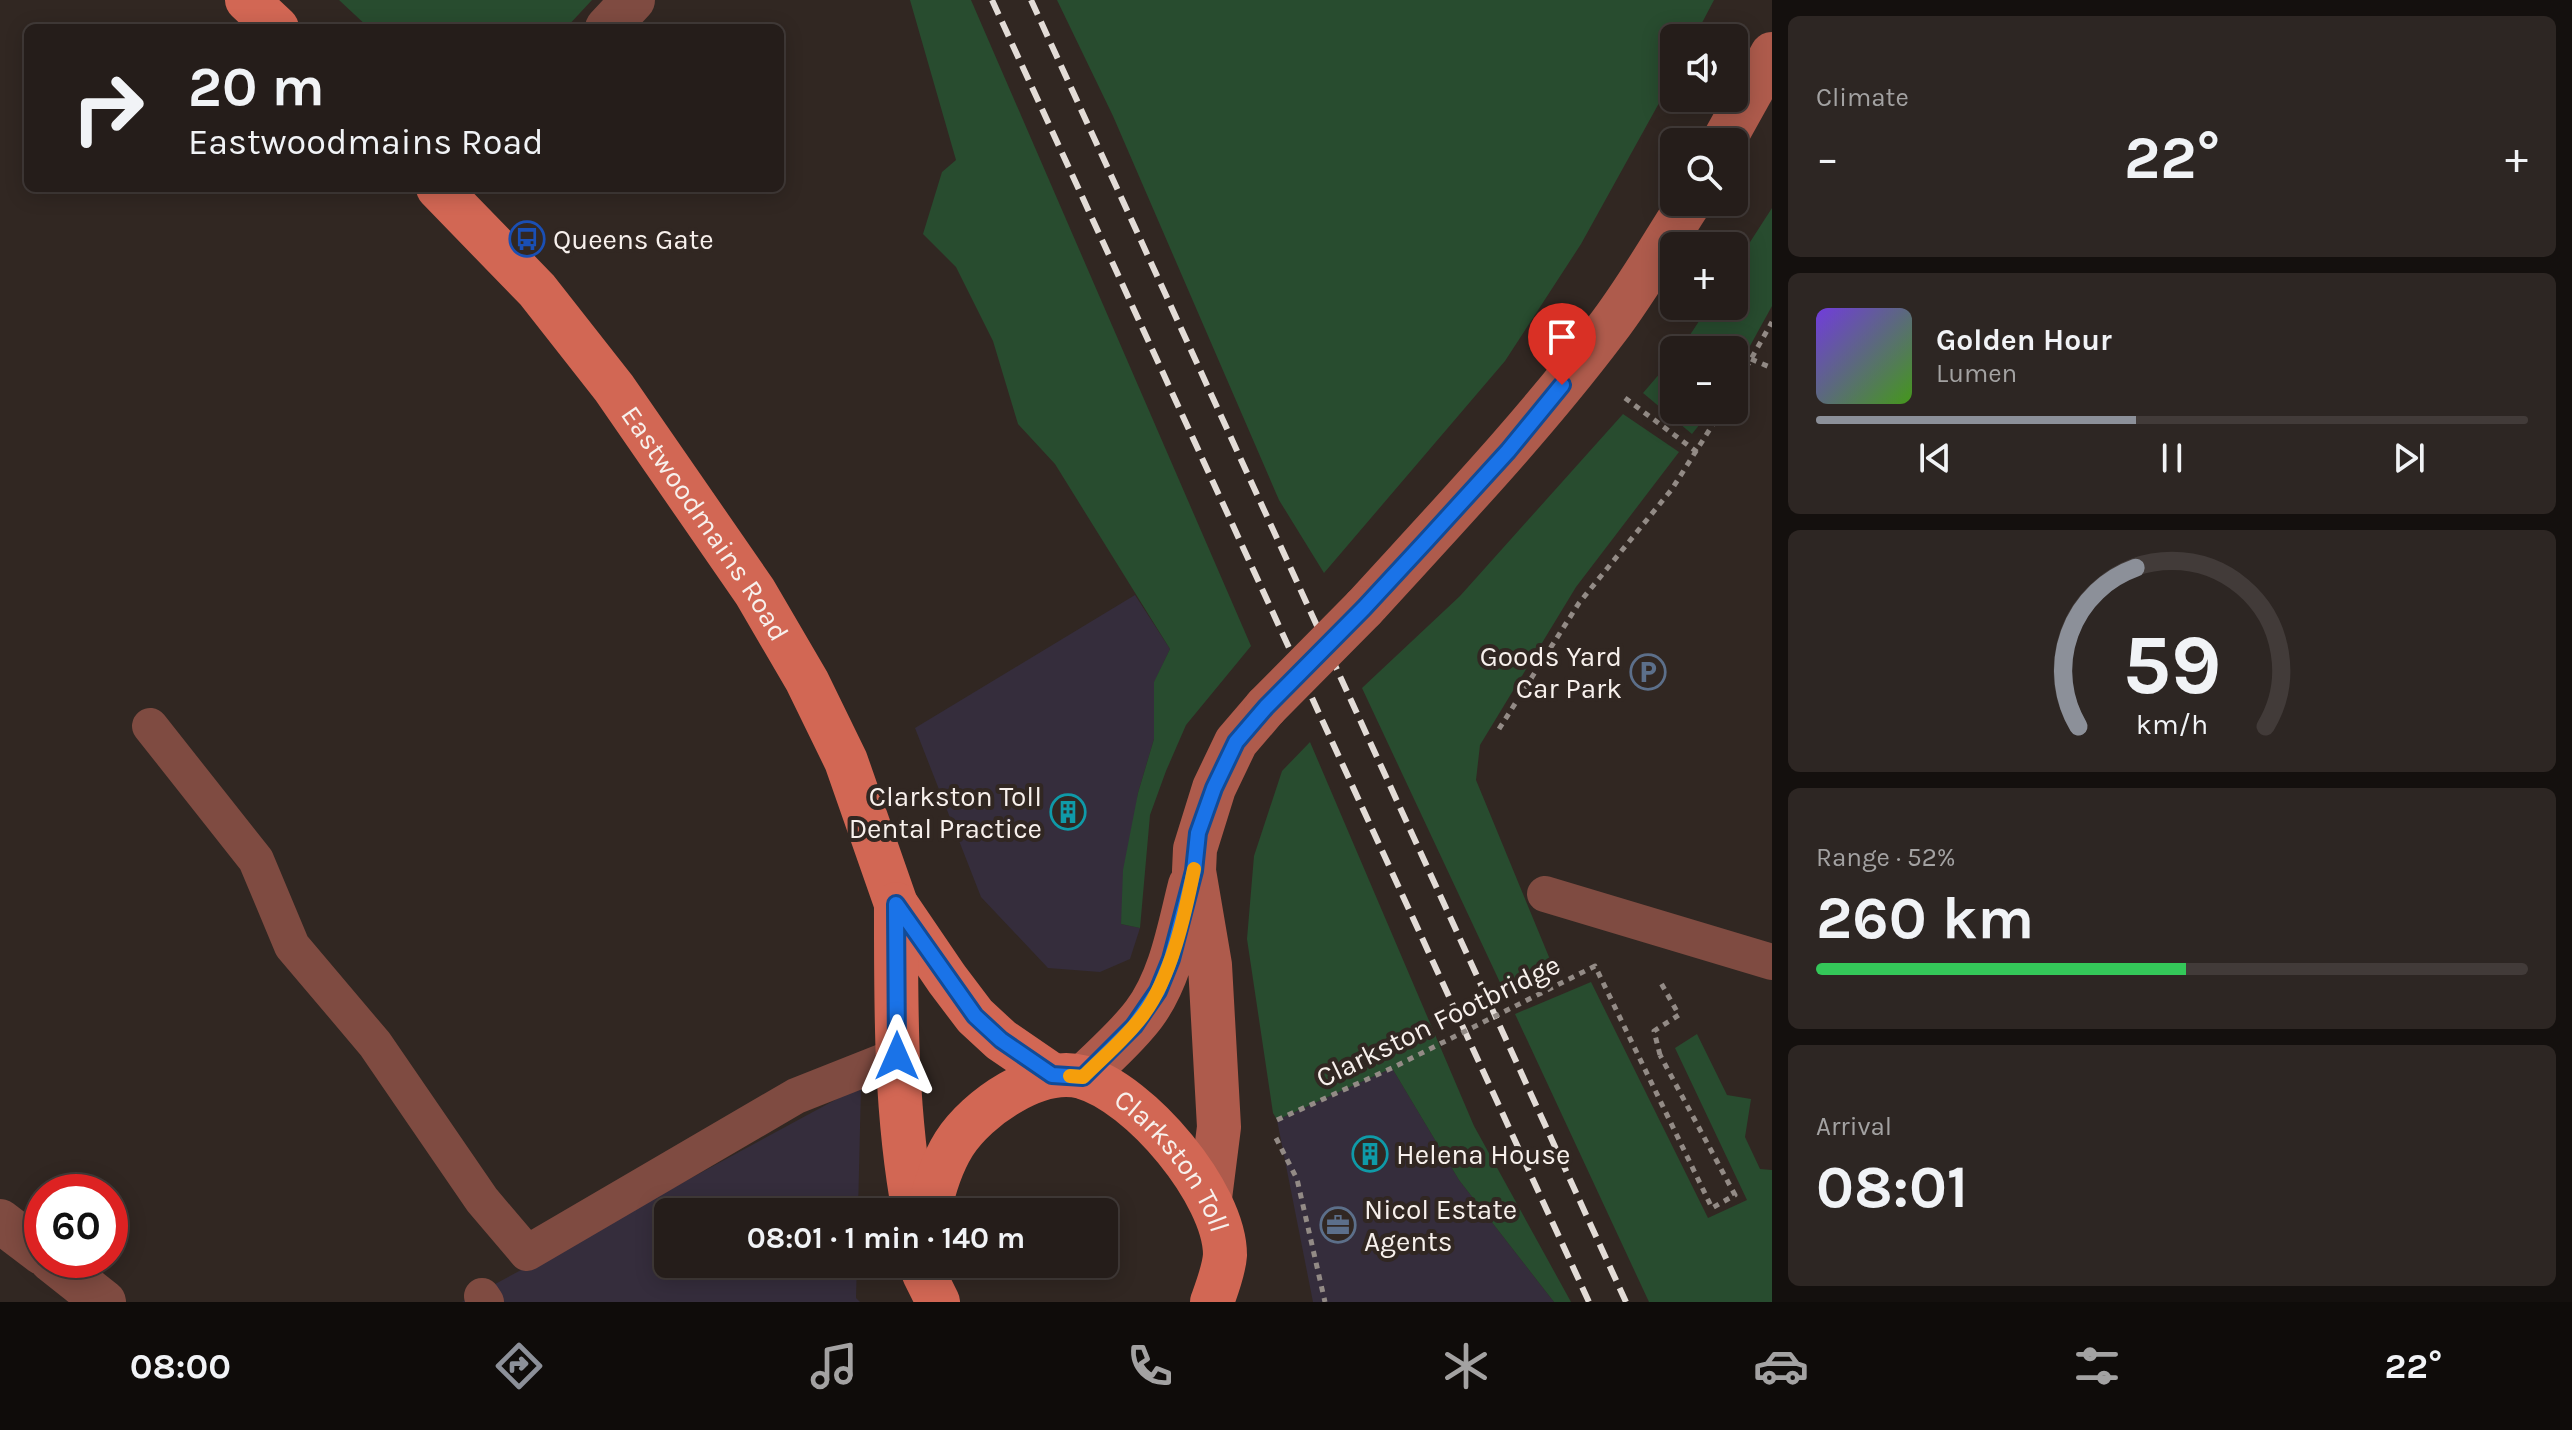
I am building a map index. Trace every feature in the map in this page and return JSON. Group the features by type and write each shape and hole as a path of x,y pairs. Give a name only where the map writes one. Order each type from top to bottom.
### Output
{"main road":[{"path":"247,0 273,24"},
{"path":"1731,128 1772,54"},
{"name":"Eastwoodmains Road","path":"447,192 537,290 614,388 755,592 807,681 846,761 896,904 975,1016 1001,1040 1068,1076"},
{"path":"932,1198 943,1165 967,1127 1015,1089 1068,1076 1123,1038 1144,1013 1158,991 1171,959 1194,871 1198,833 1214,788 1236,742 1508,451 1608,328 1681,216"},
{"path":"1194,871 1210,965 1219,1127 1210,1198"},
{"name":"Eastwoodmains Road","path":"896,904 897,1056 904,1159 911,1198"},
{"name":"Clarkston Toll","path":"1068,1076 1112,1092 1143,1116 1183,1158 1210,1198 1220,1227 1225,1256 1212,1302"},
{"path":"1225,1256 1240,1302"}],"street":[{"path":"611,24 633,0"},
{"path":"0,1221 24,1239"},
{"path":"74,1278 104,1302"}],"lane":[{"path":"150,726 256,860 292,946 375,1044 482,1200 527,1253 796,1096 897,1056"},
{"path":"1545,894 1772,962"}],"path":[{"path":"1748,364 1772,322"},
{"path":"1751,359 1772,368"},
{"path":"1580,364 1697,452"},
{"path":"1499,729 1579,603 1672,489 1714,424"},
{"name":"Clarkston Footbridge","path":"1277,1120 1392,1068 1595,966 1712,1208 1735,1195 1660,1055"},
{"path":"1275,1137 1297,1179 1325,1302"}],"shaded area":[{"path":"1135,595 1170,649 1154,683 1154,739 1138,793 1121,924 1140,928 1130,959 1100,972 1048,968 981,897 915,728"},
{"path":"1392,1068 1459,1180 1554,1302 1313,1302 1277,1120"},
{"path":"861,1086 858,1198 654,1198"},
{"path":"654,1198 654,1278 857,1278 856,1298 860,1302 462,1302"}],"green space":[{"path":"339,0 592,0 570,24 365,24"},
{"path":"910,0 971,0 1251,646 1186,725 1166,771 1150,815 1140,928 1121,924 1123,870 1138,793 1154,739 1154,682 1170,649 1055,464 1018,424 993,341 956,267 923,234 942,172 956,160"},
{"path":"1057,0 1714,0 1701,24 1660,24 1660,101 1581,244 1505,361 1324,573 1279,500 1113,116"},
{"path":"1772,208 1772,306 1748,350 1748,336 1689,336 1700,320 1748,320 1748,245"},
{"path":"1660,373 1660,407 1643,393"},
{"path":"1623,414 1679,452 1576,587 1480,745 1476,780 1556,974 1504,991 1362,688 1460,596"},
{"path":"1680,424 1700,424 1692,434"},
{"path":"1310,742 1474,1126 1571,1302 1554,1302 1459,1180 1392,1068 1277,1120 1273,1113 1247,939 1254,856 1282,771"},
{"path":"1591,982 1708,1218 1747,1200 1675,1048 1697,1034 1727,1095 1751,1099 1745,1137 1760,1169 1772,1170 1772,1302 1649,1302 1515,1014"}],"railway":[{"path":"992,0 1589,1302"},
{"path":"1031,0 1626,1302"}],"slow traffic":[{"path":"1070,1076 1083,1077 1123,1038 1158,991 1171,959 1194,869"}],"place":[{"name":"Queens Gate","path":"527,239"},
{"name":"Goods Yard Car Park","path":"1648,672"},
{"name":"Clarkston Toll Dental Practice","path":"1068,812"},
{"name":"Helena House","path":"1370,1154"},
{"name":"Nicol Estate Agents","path":"1338,1225"}],"route":[{"path":"897,1056 896,904 975,1016 1001,1040 1052,1075 1083,1077 1123,1038 1158,991 1171,959 1194,871 1198,833 1214,788 1236,742 1426,541 1508,451 1562,385"}]}
